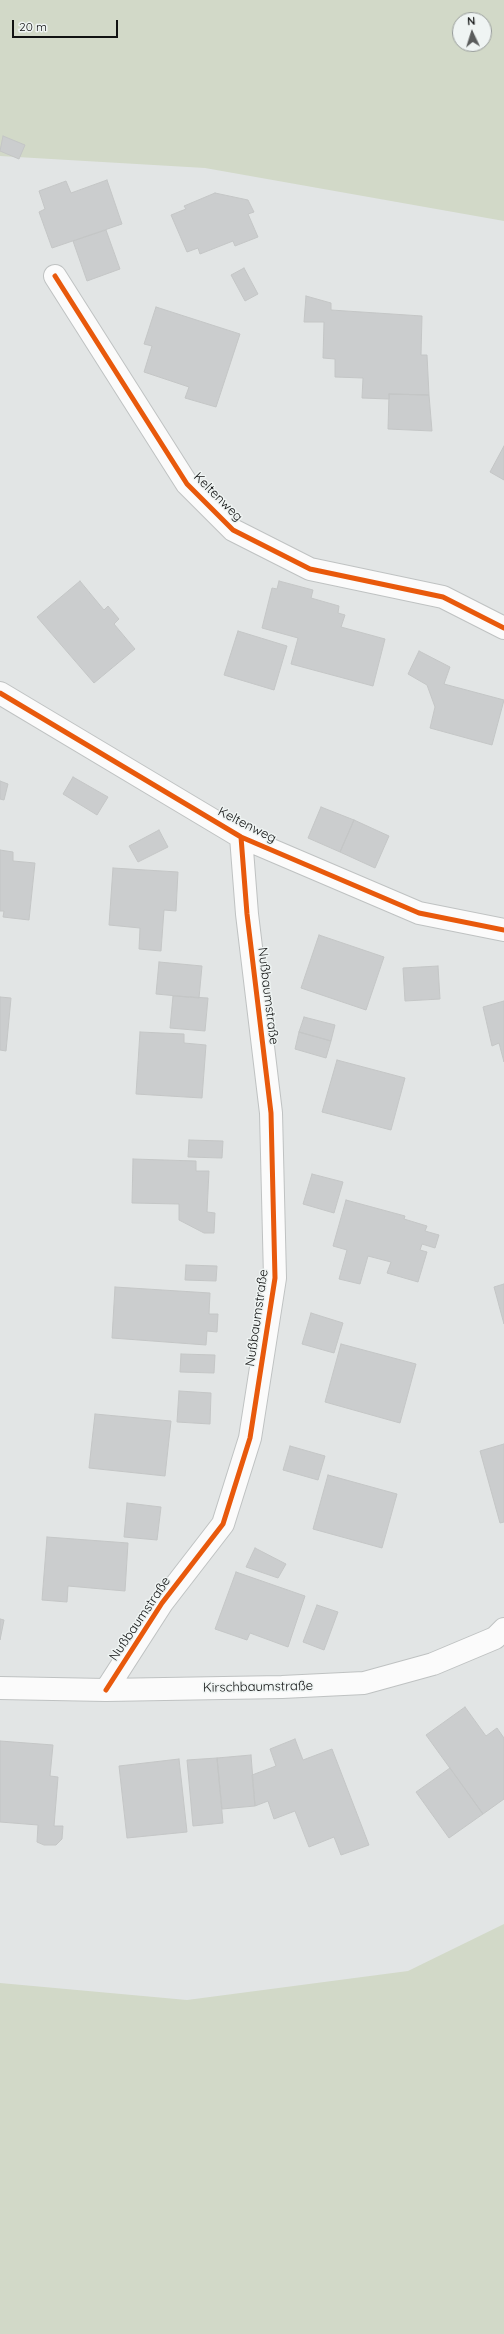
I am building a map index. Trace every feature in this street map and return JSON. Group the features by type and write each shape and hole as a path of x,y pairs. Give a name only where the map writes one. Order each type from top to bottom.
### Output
{"street":[{"name":"Keltenweg","path":"55,276 187,484 233,530 310,569 443,597 504,628"},
{"name":"Keltenweg","path":"0,693 241,837 419,913 504,930"},
{"name":"Nußbaumstraße","path":"106,1690 162,1603 223,1524 250,1438 275,1278 271,1113 247,914 241,837"},
{"name":"Kirschbaumstraße","path":"0,1688 106,1690 282,1687 364,1683 433,1664 494,1638 504,1629"}],"green space":[{"path":"0,0 504,0 504,221 205,168 0,156"},
{"path":"504,1924 504,2334 0,2334 0,1983 187,2000 408,1971"}],"building":[{"path":"3,136 25,145 19,159 0,151"},
{"path":"107,180 122,224 52,248 39,212 45,209 39,191 66,181 71,193"},
{"path":"215,193 248,200 254,212 248,214 258,237 235,246 233,241 200,254 198,248 187,252 171,215 186,209 184,206"},
{"path":"106,230 120,269 87,281 73,241"},
{"path":"244,268 258,294 245,301 231,275"},
{"path":"306,296 331,303 331,310 422,316 421,355 427,355 429,395 389,394 389,399 362,398 363,378 335,377 335,359 323,358 324,322 304,322"},
{"path":"156,307 240,334 216,407 185,398 189,387 144,372 152,346 144,344"},
{"path":"389,394 429,395 432,431 388,429"},
{"path":"504,446 504,480 490,472"},
{"path":"80,581 104,610 108,606 119,619 114,624 135,649 94,683 37,617"},
{"path":"279,581 313,590 311,598 339,606 338,613 345,615 341,627 385,639 373,686 291,664 298,638 262,628 272,588 277,589"},
{"path":"238,631 287,646 274,690 224,675"},
{"path":"419,651 450,667 444,684 504,700 492,745 430,728 435,707 427,685 408,674"},
{"path":"73,777 108,797 97,815 63,794"},
{"path":"0,781 8,784 4,800 0,799"},
{"path":"321,807 354,820 340,852 308,838"},
{"path":"354,820 389,836 375,868 340,852"},
{"path":"159,830 168,847 138,862 129,846"},
{"path":"0,850 13,852 13,861 35,863 29,920 3,917 4,911 0,911"},
{"path":"113,868 178,872 176,911 164,910 161,951 139,949 140,928 109,925"},
{"path":"319,935 384,957 366,1010 301,988"},
{"path":"159,962 202,966 199,998 156,994"},
{"path":"438,966 440,999 405,1001 403,968"},
{"path":"173,996 208,998 205,1031 170,1028"},
{"path":"0,997 11,998 6,1051 0,1050"},
{"path":"504,1001 504,1062 499,1043 492,1046 483,1007"},
{"path":"304,1017 335,1025 331,1041 299,1032"},
{"path":"140,1032 184,1034 184,1043 206,1045 202,1098 136,1094"},
{"path":"299,1032 331,1041 326,1058 295,1049"},
{"path":"337,1060 405,1078 391,1130 322,1112"},
{"path":"189,1140 223,1141 222,1158 188,1157"},
{"path":"133,1159 196,1161 196,1171 209,1171 207,1212 215,1213 214,1233 204,1233 179,1220 179,1204 132,1203"},
{"path":"312,1174 343,1182 334,1213 303,1204"},
{"path":"346,1200 405,1216 404,1219 427,1226 425,1231 439,1235 435,1248 422,1244 420,1250 427,1252 418,1282 387,1273 391,1262 368,1256 360,1284 339,1279 347,1250 333,1246"},
{"path":"186,1265 217,1266 216,1281 185,1280"},
{"path":"504,1284 504,1324 494,1287"},
{"path":"115,1287 210,1293 209,1314 218,1314 217,1332 207,1331 206,1345 112,1338"},
{"path":"311,1313 343,1323 334,1353 302,1344"},
{"path":"341,1344 416,1364 400,1423 325,1402"},
{"path":"181,1354 215,1355 214,1373 180,1372"},
{"path":"179,1391 211,1393 210,1424 177,1422"},
{"path":"95,1414 171,1421 165,1476 89,1468"},
{"path":"504,1444 504,1522 500,1523 480,1451"},
{"path":"290,1446 325,1456 318,1480 283,1470"},
{"path":"328,1475 397,1494 382,1548 313,1529"},
{"path":"127,1503 161,1507 157,1540 124,1537"},
{"path":"47,1537 128,1543 125,1591 68,1586 67,1602 42,1600"},
{"path":"255,1548 286,1564 278,1578 246,1567"},
{"path":"236,1572 305,1596 288,1647 250,1633 247,1640 215,1629"},
{"path":"317,1605 338,1612 324,1650 303,1642"},
{"path":"0,1619 4,1620 0,1640"},
{"path":"465,1707 486,1736 497,1728 504,1738 504,1799 483,1814 426,1735"},
{"path":"295,1739 303,1760 332,1749 369,1845 341,1855 334,1837 309,1847 295,1811 274,1819 268,1801 255,1806 252,1775 276,1766 270,1749"},
{"path":"0,1741 53,1745 50,1776 58,1777 54,1826 63,1826 62,1839 56,1845 44,1845 37,1842 38,1825 0,1822"},
{"path":"251,1755 255,1806 222,1809 217,1758"},
{"path":"217,1758 223,1823 193,1826 187,1760"},
{"path":"179,1759 187,1832 127,1838 119,1766"},
{"path":"450,1768 483,1814 449,1838 416,1792"}],"cycle path":[{"path":"55,276 187,484 233,530 310,569 443,597 504,628"},
{"path":"0,693 241,837 419,913 504,930"},
{"path":"106,1690 162,1603 223,1524 250,1438 275,1278 271,1113 247,914 241,837"}]}
